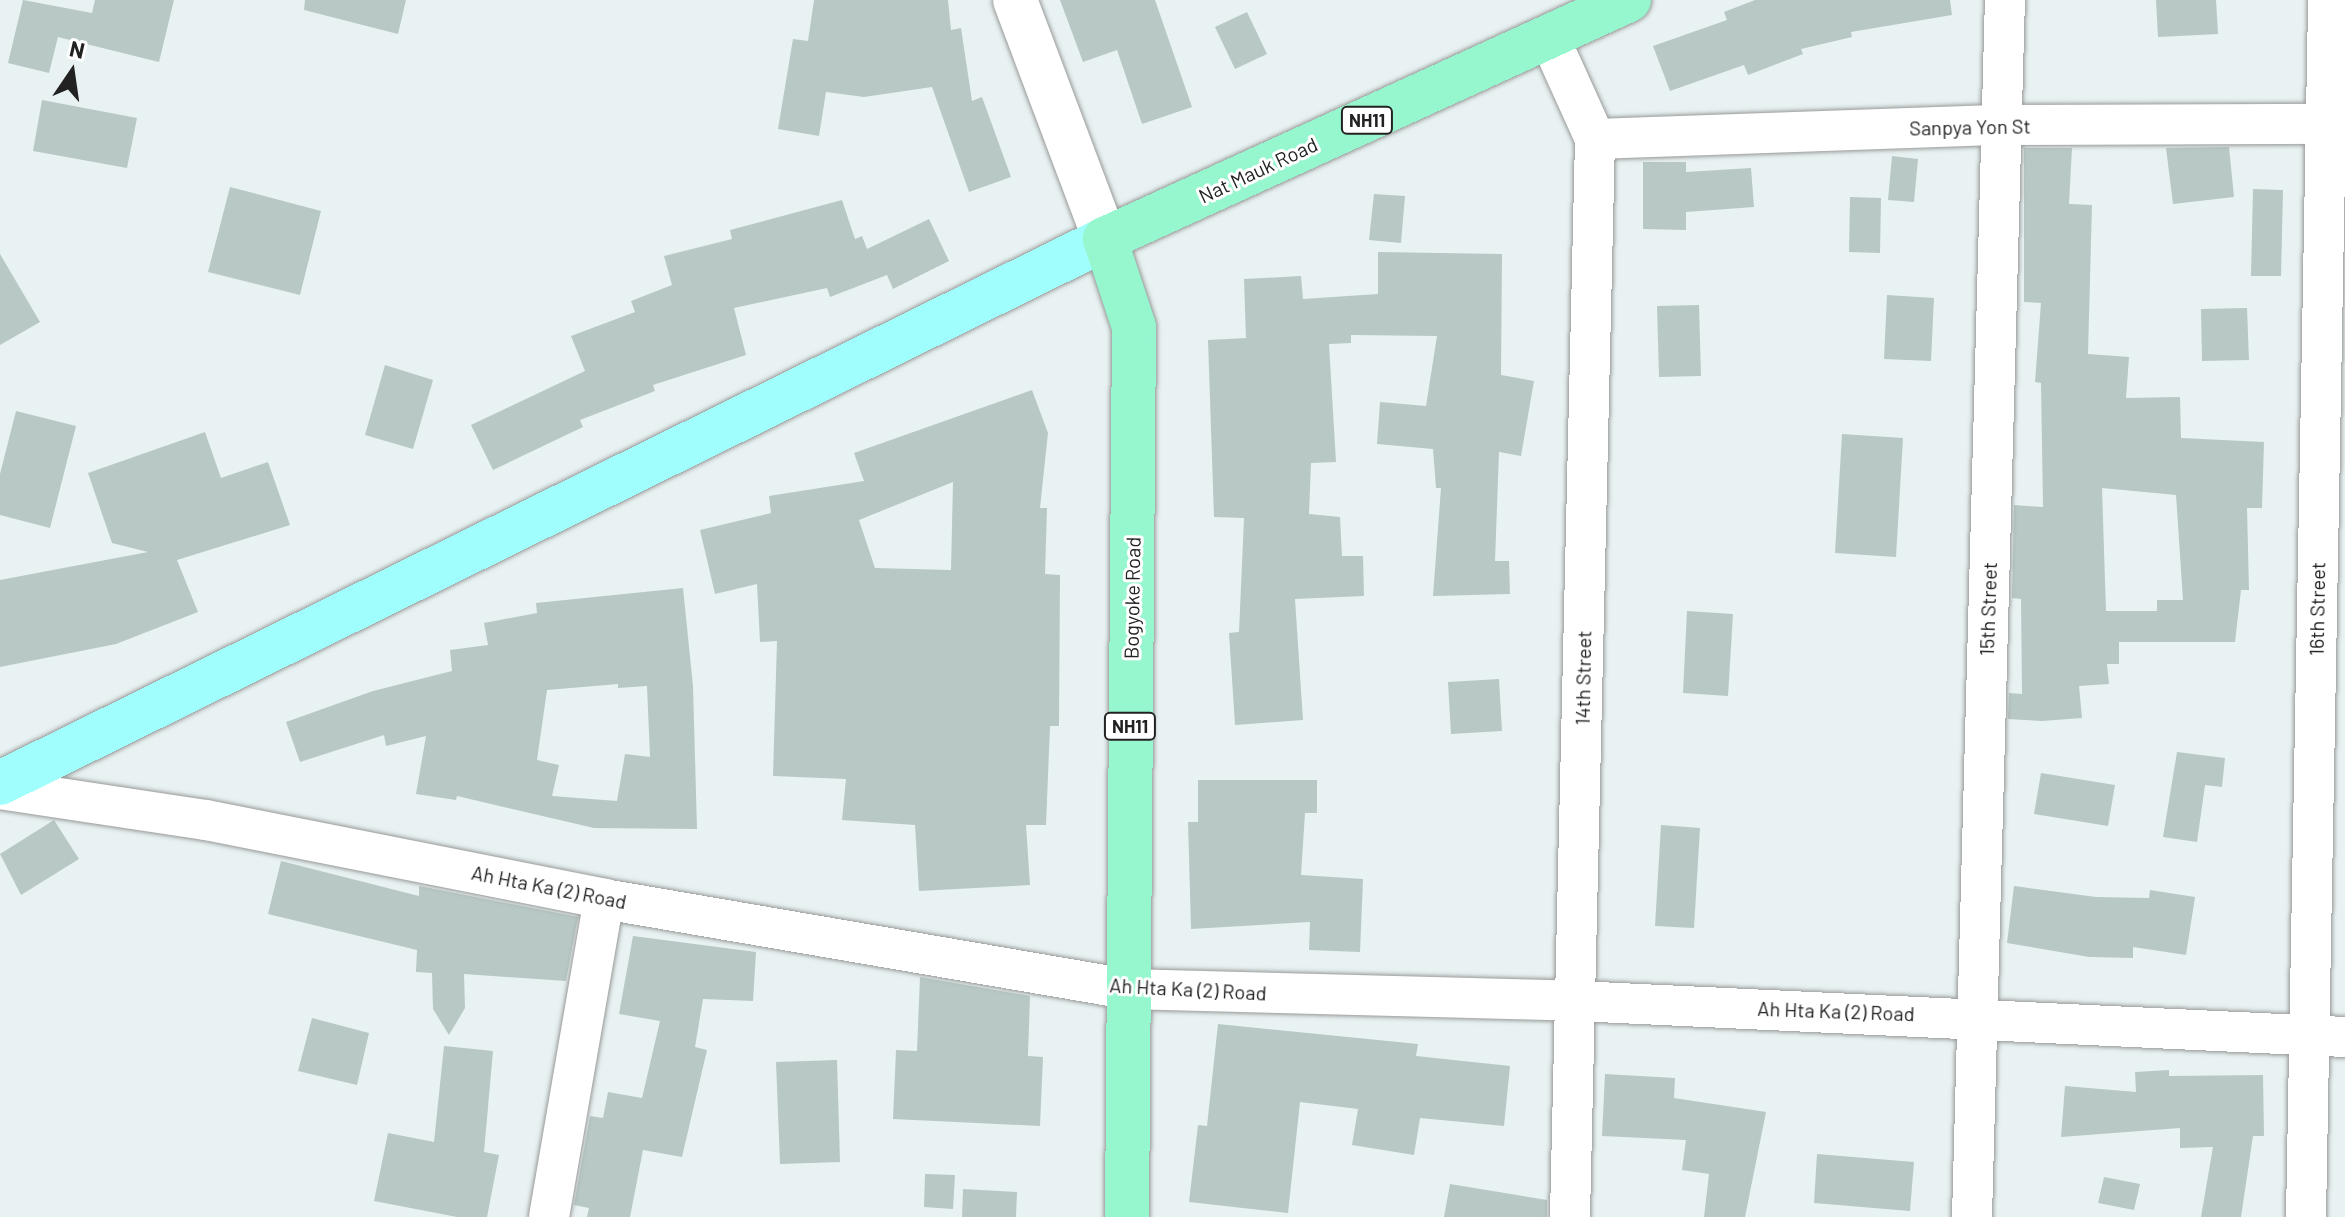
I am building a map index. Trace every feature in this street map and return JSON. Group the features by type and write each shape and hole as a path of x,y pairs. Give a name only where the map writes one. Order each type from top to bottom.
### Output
{"highway":[{"name":"Nat Mauk Road","path":"1105,239 1629,0"},
{"name":"Bogyoke Road","path":"1105,239 1134,327 1127,1217"}],"main road":[{"path":"0,783 1105,239"},
{"path":"0,749 110,731"}],"street":[{"name":"Bogyoke Road","path":"1015,0 1105,239"},
{"name":"15th Street","path":"1972,1217 2005,0"},
{"name":"16th Street","path":"2306,1217 2327,1037 2335,124 2328,0"},
{"path":"1549,37 1595,139"},
{"name":"Sanpya Yon St","path":"1595,139 2002,125 2335,124"},
{"name":"14th Street","path":"1570,1217 1595,139"},
{"name":"Ah Hta Ka (2) Road","path":"0,789 206,820 604,899 1127,989 1576,1001 1977,1017 2327,1037"},
{"path":"549,1217 604,899"}],"building":[{"path":"23,0 92,13 95,0 174,0 159,62 58,37 49,73 8,63"},
{"path":"305,0 406,0 398,34 304,10"},
{"path":"814,0 948,0 951,30 961,28 972,101 982,97 1011,177 969,192 932,87 864,97 826,92 819,136 778,129 793,39 808,41"},
{"path":"1060,0 1155,0 1192,107 1142,124 1117,50 1083,62"},
{"path":"1755,0 1950,0 1952,15 1851,32 1852,37 1801,49 1803,54 1748,75 1744,65 1670,91 1653,46 1727,20 1724,12"},
{"path":"2156,0 2216,0 2218,34 2158,37"},
{"path":"1247,12 1267,54 1235,69 1215,27"},
{"path":"42,100 137,118 127,168 33,151"},
{"path":"2229,147 2234,197 2173,204 2166,148"},
{"path":"2024,148 2072,148 2069,204 2092,205 2088,354 2129,357 2126,398 2180,397 2181,438 2264,442 2262,508 2247,508 2249,590 2241,590 2235,642 2119,642 2119,664 2107,664 2109,684 2079,686 2082,718 2042,721 2008,719 2009,693 2022,694 2021,599 2012,598 2014,505 2043,507 2041,383 2035,382 2041,303 2024,302","holes":["2102,488 2176,495 2183,600 2157,600 2157,611 2106,611"]},
{"path":"1892,156 1918,159 1914,202 1888,200"},
{"path":"1643,162 1686,162 1686,172 1751,168 1754,207 1686,212 1686,230 1643,229"},
{"path":"230,187 321,211 300,295 208,272"},
{"path":"2253,189 2283,190 2281,276 2251,276"},
{"path":"1374,194 1405,196 1401,243 1369,240"},
{"path":"1850,197 1881,198 1880,253 1849,252"},
{"path":"842,200 855,239 862,236 867,249 929,219 949,261 893,289 887,275 830,297 827,288 734,308 746,355 653,385 655,391 580,420 583,427 493,470 471,425 585,371 571,336 635,312 631,301 672,285 664,256 732,239 730,230"},
{"path":"1378,252 1502,254 1501,375 1534,381 1521,456 1499,452 1495,561 1509,561 1510,594 1433,596 1441,488 1436,488 1433,449 1377,444 1380,402 1426,406 1437,336 1351,335 1351,343 1329,344 1336,462 1311,463 1309,514 1340,517 1342,556 1363,556 1364,596 1295,599 1303,720 1235,725 1229,633 1239,632 1244,518 1214,517 1208,340 1246,338 1244,279 1301,276 1303,299 1378,294"},
{"path":"0,254 40,322 0,345"},
{"path":"1887,295 1934,298 1931,361 1884,359"},
{"path":"1699,305 1701,376 1659,377 1657,306"},
{"path":"2247,308 2249,360 2202,361 2201,309"},
{"path":"385,365 433,380 413,449 365,435"},
{"path":"1032,390 1048,433 1040,508 1047,508 1045,574 1060,575 1059,726 1050,726 1046,825 1026,825 1030,885 919,891 915,825 842,820 846,779 773,776 777,641 760,642 757,584 715,594 700,530 771,513 769,496 864,481 854,453","holes":["953,482 951,570 875,568 859,520"]},
{"path":"16,411 76,426 50,528 0,515 0,474"},
{"path":"205,432 221,478 268,462 290,525 177,560 198,612 116,644 0,667 0,580 148,552 112,543 88,473"},
{"path":"1842,434 1903,438 1896,557 1835,553"},
{"path":"683,588 693,686 697,829 594,828 457,796 456,800 416,794 426,736 386,746 384,735 300,762 286,722 373,691 452,671 450,650 488,645 484,623 537,613 536,603","holes":["618,684 618,688 647,686 650,757 625,754 617,801 552,796 559,765 537,760 547,690"]},
{"path":"1687,611 1733,614 1728,696 1683,693"},
{"path":"1499,679 1502,731 1451,734 1448,682"},
{"path":"2177,752 2225,758 2222,787 2205,785 2197,842 2163,837"},
{"path":"2041,773 2115,785 2108,826 2034,814"},
{"path":"1198,780 1317,780 1317,813 1305,813 1301,875 1363,879 1360,952 1309,950 1310,922 1191,929 1188,822 1198,822"},
{"path":"54,820 79,859 21,895 0,854"},
{"path":"1661,825 1700,828 1694,928 1655,926"},
{"path":"281,861 419,896 419,886 578,917 566,981 464,974 465,1008 449,1035 433,1009 432,973 416,972 417,950 268,914"},
{"path":"2014,886 2096,897 2149,898 2150,890 2195,897 2186,955 2133,947 2133,958 2089,957 2007,943"},
{"path":"633,936 756,952 753,1001 703,999 695,1047 707,1050 682,1157 643,1150 630,1217 587,1217 589,1208 574,1205 590,1116 603,1118 608,1092 642,1098 660,1021 619,1014"},
{"path":"920,977 1030,996 1028,1056 1043,1057 1040,1126 893,1119 896,1050 917,1051"},
{"path":"312,1018 369,1033 357,1085 298,1071"},
{"path":"1218,1024 1418,1044 1416,1056 1510,1066 1504,1126 1420,1118 1414,1155 1352,1145 1358,1109 1300,1102 1288,1213 1189,1202 1198,1125 1207,1126"},
{"path":"444,1046 493,1051 484,1152 499,1155 487,1217 457,1217 374,1201 388,1133 434,1142"},
{"path":"837,1060 840,1162 780,1164 776,1062"},
{"path":"2169,1070 2169,1076 2263,1075 2264,1136 2253,1136 2241,1217 2201,1217 2213,1147 2180,1148 2180,1128 2061,1137 2065,1086 2136,1092 2135,1072"},
{"path":"1605,1074 1675,1078 1674,1098 1766,1112 1745,1217 1704,1217 1709,1174 1682,1170 1686,1140 1602,1136"},
{"path":"1817,1154 1914,1162 1910,1211 1814,1203"},
{"path":"925,1174 955,1175 953,1209 924,1207"},
{"path":"2104,1177 2140,1184 2134,1210 2098,1203"},
{"path":"1450,1184 1547,1200 1547,1217 1444,1217"},
{"path":"963,1189 1017,1192 1016,1217 962,1217"}]}
